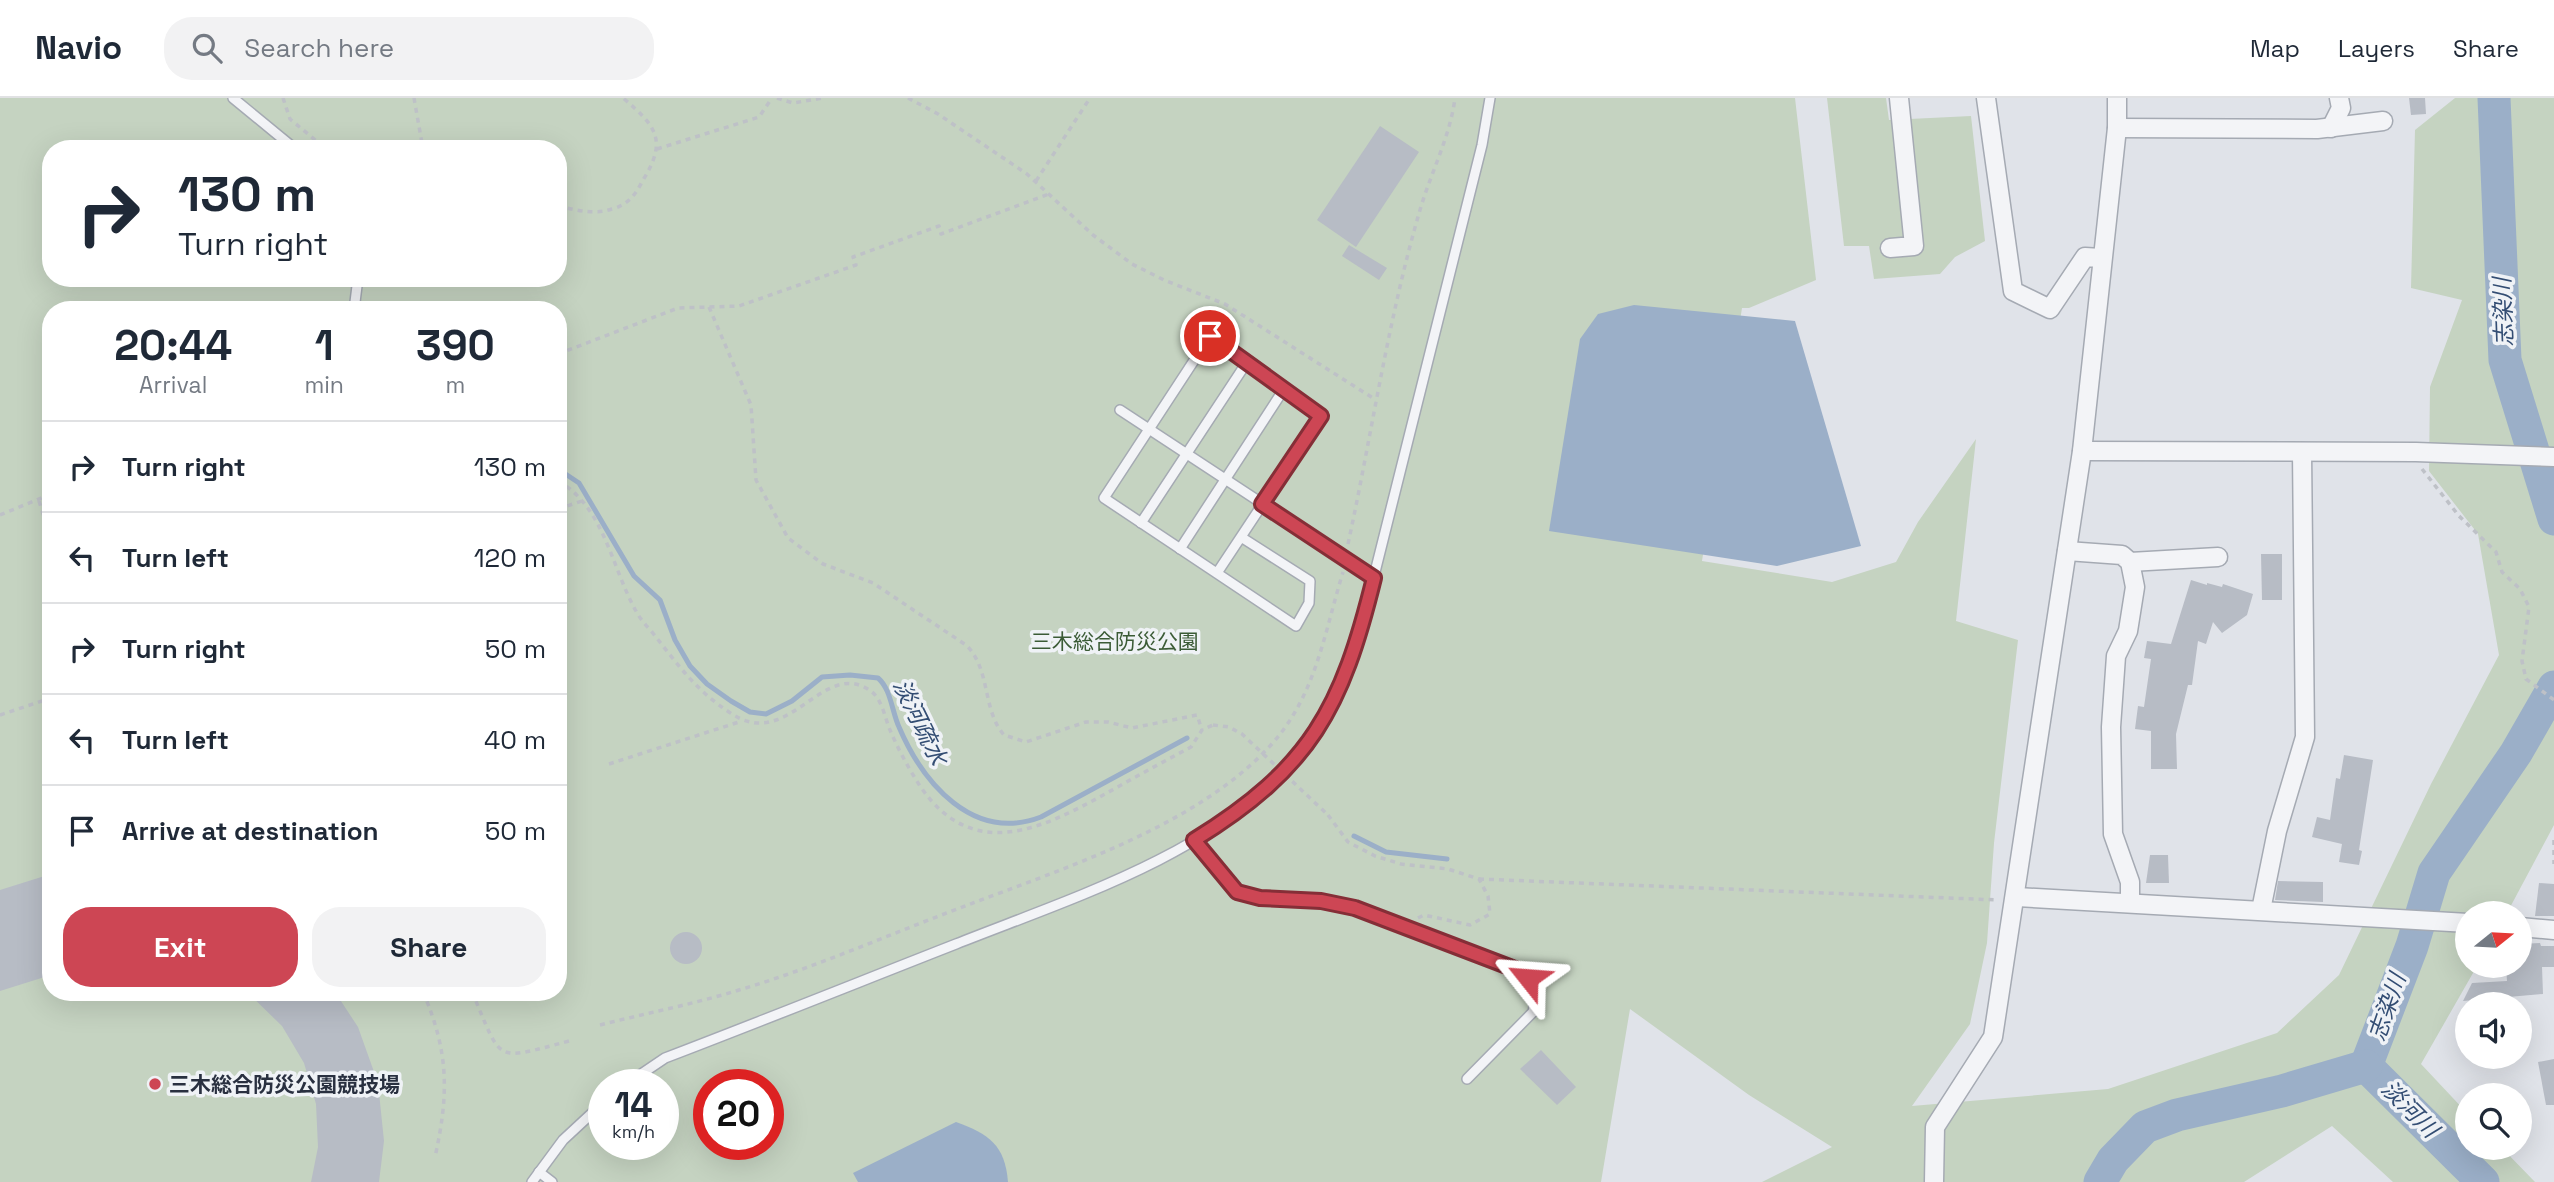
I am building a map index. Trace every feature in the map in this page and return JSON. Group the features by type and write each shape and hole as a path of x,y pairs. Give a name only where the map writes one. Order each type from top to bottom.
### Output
{"street":[{"path":"1890,248 1914,246 1899,98"},
{"path":"1986,98 2013,291 2050,309 2085,257 2101,258"},
{"path":"1934,1182 1935,1127 1993,1037 2017,897 2081,451 2117,128 2117,98"},
{"path":"2331,128 2341,108 2339,98"},
{"path":"2117,128 2331,128 2383,121"},
{"path":"2081,451 2416,452 2554,457"},
{"path":"2261,910 2277,831 2305,737 2302,452"},
{"path":"2067,551 2122,555 2130,562 2135,587 2128,631 2116,656 2111,727 2113,834 2130,882 2130,903"},
{"path":"2130,562 2218,557"},
{"path":"2017,897 2455,922"},
{"path":"2532,928 2554,930"}],"lane":[{"path":"233,98 244,101 285,140"},
{"path":"648,1069 664,1058 1114,881 1194,840 1265,791 1291,766 1321,727 1351,662 1482,145 1490,98"},
{"path":"1217,573 1321,416 1210,336 1104,498 1296,626 1310,603 1310,582 1241,537"},
{"path":"1142,523 1247,362"},
{"path":"1180,549 1284,389"},
{"path":"1120,410 1374,578"},
{"path":"1194,840 1237,892 1260,898 1321,901 1355,908 1520,971 1534,988 1534,1012 1466,1079"},
{"path":"532,1182 563,1140 588,1117"},
{"path":"539,1172 552,1182"}],"path":[{"path":"283,98 290,119 315,140"},
{"path":"414,98 421,140"},
{"path":"567,208 593,212 624,204 640,186 657,149 649,121 623,98"},
{"path":"657,149 759,117 772,98"},
{"path":"777,98 793,103 823,98"},
{"path":"908,98 938,114 1036,181 1093,235 1132,264 1225,304 1376,400"},
{"path":"1036,181 1090,98"},
{"path":"600,1025 739,990 1084,860 1164,822 1211,794 1269,746 1298,706 1322,653 1346,559 1376,400 1420,210 1453,117 1455,98"},
{"path":"567,351 677,308 738,306 856,265 853,257 939,226 941,234 1049,194"},
{"path":"709,307 751,405 756,480 782,529 797,545 823,564 873,583 966,645 977,660 995,718 1004,735 1026,742 1086,722 1108,722 1132,728 1197,715 1202,730"},
{"path":"2416,452 2416,462 2459,516 2496,552 2502,572 2520,589 2529,607 2522,661 2526,679 2554,700"},
{"path":"567,488 582,501 602,536 643,622 698,690 742,720 754,725 767,724 789,715 827,689 849,686 866,688 878,700 911,770 930,799 970,826 1000,833 1028,830 1054,822 1191,747 1202,730 1213,725 1229,727 1242,734 1328,815 1348,842 1375,856 1401,864 1448,869 1479,879 2004,901 2017,897"},
{"path":"0,515 42,499"},
{"path":"39,501 42,511"},
{"path":"567,506 582,501"},
{"path":"0,715 42,701"},
{"path":"609,764 742,720"},
{"path":"2554,840 2554,864"},
{"path":"1404,925 1424,915 1469,925 1490,914 1488,897 1479,879"},
{"path":"426,1001 446,1063 443,1122 435,1157"},
{"path":"476,1001 495,1045 505,1054 520,1054 569,1041"}],"green space":[{"name":"三木総合防災公園","path":"0,98 1795,98 1816,280 1749,308 1742,308 1702,561 1832,582 1896,562 1918,522 1976,439 1956,621 2018,640 1994,843 1987,943 1970,1024 1912,1106 2108,1089 2277,1033 2339,975 2431,784 2499,655 2478,534 2429,471 2430,387 2462,300 2411,288 2415,130 2455,98 2554,98 2554,825 2513,901 2455,901 2455,978 2470,978 2462,992 2455,992 2455,1004 2421,1064 2455,1100 2455,1160 2514,1160 2535,1182 2393,1182 2332,1126 2244,1182 1762,1182 1832,1147 1749,1095 1630,1009 1601,1182 0,1182"},
{"path":"1827,98 1886,98 1889,120 1971,116 1985,241 1955,257 1940,274 1874,279 1869,246 1844,246"}],"water":[{"path":"1634,305 1795,321 1861,546 1777,566 1549,531 1580,339 1598,314"},
{"path":"956,1122 978,1131 993,1143 1003,1159 1008,1182 858,1182 853,1173"}],"building":[{"path":"2409,98 2425,98 2426,114 2411,115"},
{"path":"1380,126 1419,152 1356,247 1317,220"},
{"path":"1349,245 1387,268 1379,280 1342,256"},
{"path":"2261,554 2282,554 2282,600 2262,600"},
{"path":"2191,580 2222,587 2223,584 2253,594 2247,615 2222,633 2213,622 2206,644 2198,641 2192,685 2188,685 2176,734 2177,769 2151,769 2151,731 2135,729 2138,706 2144,707 2151,659 2144,658 2147,641 2171,644"},
{"path":"2344,755 2373,760 2359,865 2339,862 2342,844 2312,837 2317,817 2330,820 2336,778 2340,779"},
{"path":"2150,855 2168,855 2169,883 2146,883"},
{"path":"42,877 42,978 0,991 0,890"},
{"path":"2278,881 2323,882 2323,902 2275,900"},
{"path":"2539,883 2554,884 2554,916 2535,916"},
{"path":"686,932 697,937 702,948 697,959 686,964 675,959 670,948 675,937"},
{"path":"2532,943 2554,946 2554,967 2542,967 2543,994 2468,992 2472,983 2532,978"},
{"path":"256,1001 341,1001 358,1027 378,1083 384,1141 379,1182 311,1182 318,1147 316,1104 304,1063 282,1026"},
{"path":"1541,1050 1576,1087 1557,1105 1520,1069"},
{"path":"2554,1059 2554,1105 2546,1105 2538,1062"}],"waterway":[{"name":"志染川","path":"2494,98 2505,360 2554,519"},
{"name":"淡河疏水","path":"567,475 579,483 634,576 660,600 675,640 690,666 707,684 750,712 766,714 792,701 822,677 850,675 878,678 889,694 909,748 922,768 954,803 973,815 994,822 1016,823 1041,817 1187,738"},
{"name":"志染川","path":"2366,1066 2412,946 2434,873 2516,753 2554,687"},
{"name":"淡河疏水","path":"1354,836 1386,852 1447,859"},
{"name":"淡河川","path":"2366,1066 2483,1182"},
{"name":"志染川","path":"2100,1182 2113,1160 2145,1127 2177,1115 2282,1091 2366,1066"}],"place":[{"name":"三木総合防災公園競技場","path":"155,1084"}],"route":[{"path":"1210,336 1321,416 1262,504 1374,578 1351,662 1321,727 1291,766 1265,791 1233,816 1194,840 1237,892 1260,898 1321,901 1355,908 1520,971 1528,978"}]}
